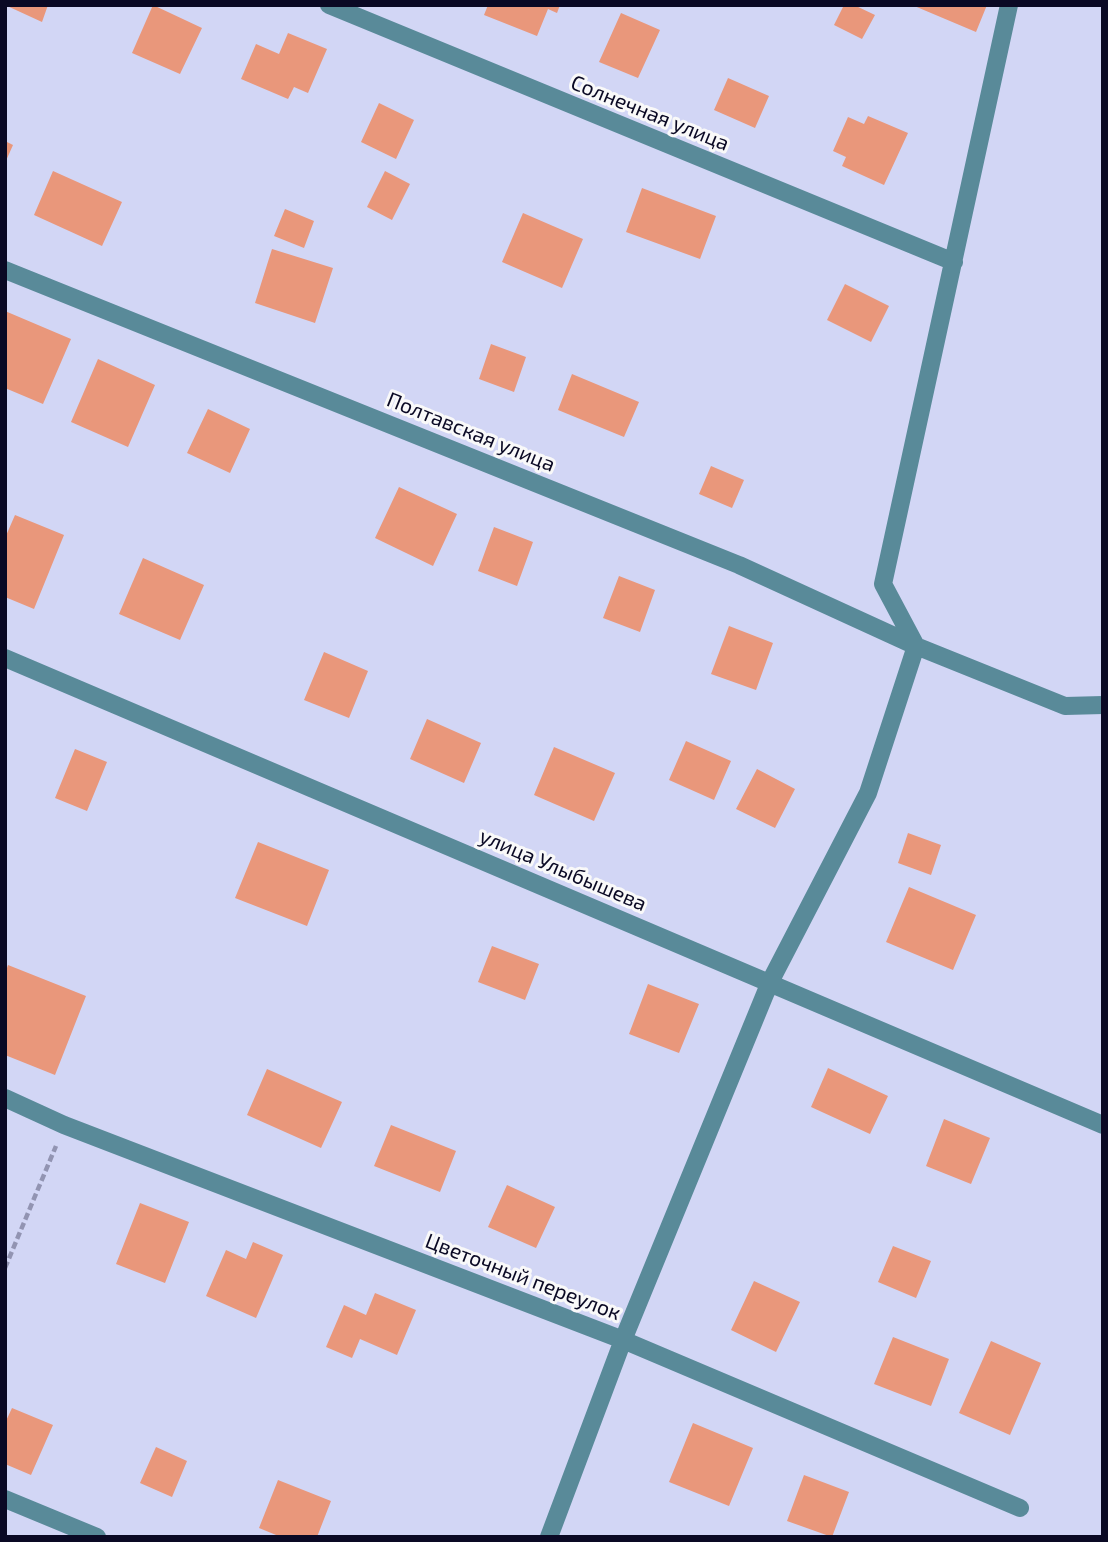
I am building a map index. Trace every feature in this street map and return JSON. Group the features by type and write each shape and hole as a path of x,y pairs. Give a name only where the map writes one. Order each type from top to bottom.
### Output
{"street":[{"name":"Солнечная улица","path":"329,5 954,262"},
{"path":"549,1537 622,1340 770,982 869,793 916,646 883,584 1009,5"},
{"name":"Полтавская улица","path":"5,270 739,565 916,646 1065,705 1103,705"},
{"name":"улица Улыбышева","path":"5,658 1103,1125"},
{"name":"Цветочный переулок","path":"5,1098 64,1125 622,1340 1020,1508"},
{"path":"5,1499 97,1537"}],"path":[{"path":"5,1268 64,1125"}],"building":[{"path":"5,5 48,5 42,22"},
{"path":"153,5 202,28 180,74 132,53"},
{"path":"488,5 560,5 557,13 548,9 537,36 484,15"},
{"path":"844,5 854,5 875,15 862,39 834,25"},
{"path":"912,5 987,5 976,32"},
{"path":"621,13 660,30 638,78 599,62"},
{"path":"288,33 327,49 308,93 294,87 288,99 241,79 256,44 279,54"},
{"path":"728,78 769,96 755,128 714,110"},
{"path":"379,103 414,120 396,159 361,142"},
{"path":"868,116 908,133 884,185 842,166 846,157 833,151 848,117 864,124"},
{"path":"5,141 13,145 5,163"},
{"path":"53,171 122,202 102,246 34,215"},
{"path":"385,171 410,184 392,220 367,207"},
{"path":"642,188 716,216 700,259 626,232"},
{"path":"285,209 314,221 304,248 274,236"},
{"path":"523,213 583,239 562,288 502,262"},
{"path":"272,249 333,268 315,323 255,303"},
{"path":"845,284 889,306 871,342 827,320"},
{"path":"5,311 71,339 43,404 5,388"},
{"path":"491,344 526,357 514,392 479,379"},
{"path":"98,359 155,385 128,447 71,422"},
{"path":"572,374 639,402 624,437 558,410"},
{"path":"208,409 250,429 230,473 187,453"},
{"path":"711,466 744,480 732,508 699,494"},
{"path":"399,487 457,514 433,566 375,538"},
{"path":"15,515 64,535 34,609 5,597 5,538"},
{"path":"494,527 533,542 517,586 478,571"},
{"path":"143,558 204,585 180,640 119,614"},
{"path":"619,576 655,590 640,632 603,618"},
{"path":"729,626 773,643 756,690 711,674"},
{"path":"324,652 368,671 349,718 304,700"},
{"path":"427,719 481,743 464,783 410,759"},
{"path":"686,741 731,761 714,800 669,780"},
{"path":"554,747 615,773 594,821 534,795"},
{"path":"75,749 107,762 87,811 55,798"},
{"path":"757,769 795,789 775,828 736,809"},
{"path":"908,833 941,845 931,875 898,863"},
{"path":"258,842 329,870 307,926 235,898"},
{"path":"909,887 976,915 953,970 886,942"},
{"path":"492,946 539,964 525,1000 478,982"},
{"path":"8,965 86,996 55,1075 5,1055 5,974"},
{"path":"648,984 699,1004 679,1053 629,1034"},
{"path":"828,1068 888,1096 870,1134 811,1107"},
{"path":"267,1069 342,1102 321,1148 247,1115"},
{"path":"944,1119 990,1138 971,1184 926,1166"},
{"path":"391,1125 456,1151 440,1192 374,1166"},
{"path":"507,1185 555,1207 536,1248 488,1227"},
{"path":"140,1203 189,1222 165,1283 116,1264"},
{"path":"253,1242 283,1255 256,1318 206,1296 226,1250 246,1259"},
{"path":"893,1246 931,1261 916,1298 878,1282"},
{"path":"754,1281 800,1302 776,1352 731,1330"},
{"path":"375,1293 416,1310 397,1355 360,1339 352,1358 326,1347 344,1305 366,1315"},
{"path":"893,1337 949,1359 931,1406 874,1384"},
{"path":"991,1341 1041,1363 1010,1435 959,1413"},
{"path":"12,1408 53,1425 31,1475 5,1464 5,1423"},
{"path":"693,1423 753,1448 729,1506 669,1482"},
{"path":"156,1447 187,1461 172,1497 140,1483"},
{"path":"804,1475 849,1492 832,1537 787,1521"},
{"path":"278,1480 331,1501 317,1537 281,1537 259,1528"}]}
